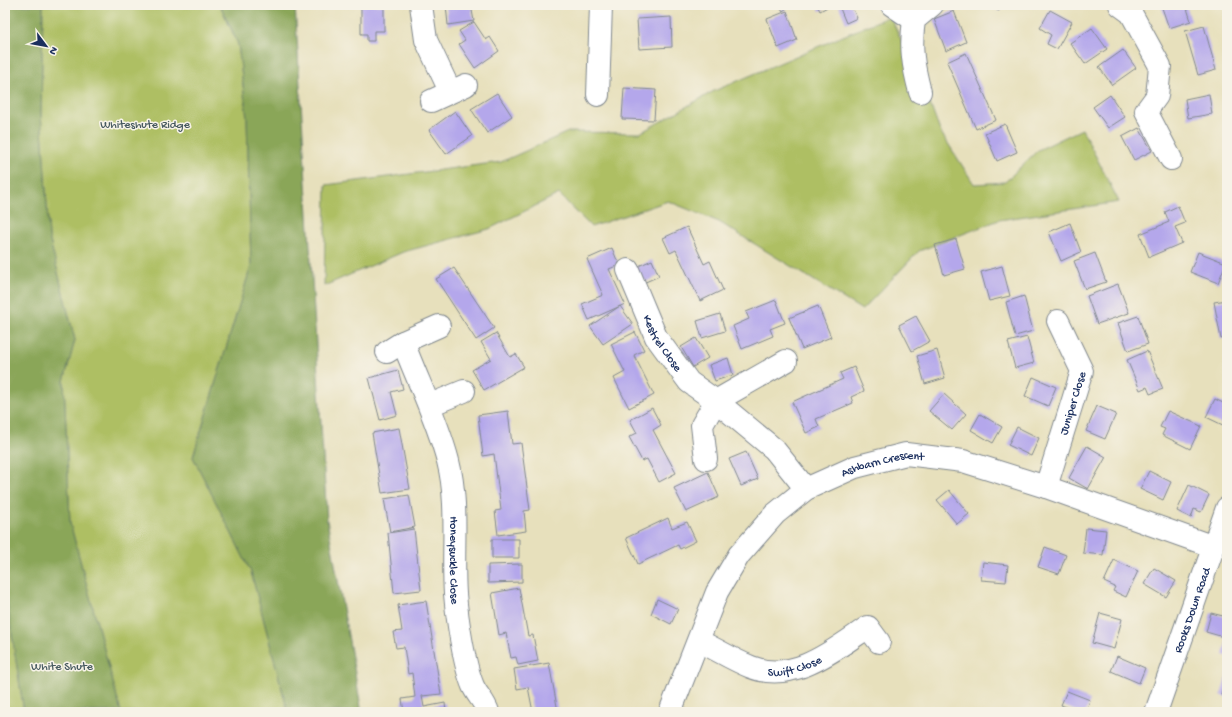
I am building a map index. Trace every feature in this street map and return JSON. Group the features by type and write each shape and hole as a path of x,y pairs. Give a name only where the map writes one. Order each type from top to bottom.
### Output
{"street":[{"path":"421,5 426,40 458,88 431,101"},
{"path":"598,95 601,5"},
{"path":"892,5 914,20"},
{"path":"920,92 914,68 911,43 914,20 932,5"},
{"path":"1120,5 1131,13 1142,30 1160,66 1157,96 1146,111 1171,159"},
{"name":"Kestrel Close","path":"628,270 656,337 689,382 774,449 806,489"},
{"name":"Juniper Close","path":"1046,487 1082,371 1058,321"},
{"name":"Honeysuckle Close","path":"439,326 395,347 430,405 448,461 453,490 455,594 465,661 473,686 486,705 488,712"},
{"path":"706,459 702,425 716,402 786,361"},
{"path":"430,405 464,391"},
{"name":"Ashbarn Crescent","path":"670,712 717,592 739,555 775,514 806,489 855,467 906,454 963,461 1046,487 1214,547"},
{"name":"Rooks Down Road","path":"1156,712 1227,508"},
{"name":"Swift Close","path":"699,641 752,667 777,671 804,667 868,627 879,642"}],"green space":[{"name":"White Shute","path":"5,5 43,5 41,113 49,237 75,340 64,381 70,523 121,712 24,712 5,590"},
{"name":"Whiteshute Ridge","path":"43,5 220,5 238,44 247,118 251,266 193,457 251,572 288,712 121,712 70,523 64,381 75,340 49,237 41,113"},
{"path":"220,5 295,5 327,520 362,712 288,712 251,572 193,457 251,266 247,118 238,44"},
{"path":"890,16 924,88 940,131 974,184 1005,182 1038,150 1082,129 1119,202 999,220 919,251 862,310 719,222 668,201 591,227 559,194 489,229 403,252 324,286 326,185 501,162 568,132 640,133 714,91"},
{"path":"5,590 24,712 5,712"}],"building":[{"path":"361,5 384,5 384,31 374,31 374,41 367,41 367,34 361,34"},
{"path":"446,5 471,5 474,21 448,25"},
{"path":"779,5 791,5 783,11"},
{"path":"817,5 831,5 820,11"},
{"path":"851,5 857,18 846,23 839,6"},
{"path":"994,5 1007,5 998,11"},
{"path":"1161,5 1186,5 1191,21 1169,28"},
{"path":"1050,10 1072,22 1057,49 1047,44 1051,35 1040,28"},
{"path":"787,11 797,40 778,48 767,19"},
{"path":"954,11 966,42 946,51 934,19"},
{"path":"671,17 672,47 639,49 637,19"},
{"path":"474,22 486,40 490,37 499,51 475,68 459,44 465,40 459,31"},
{"path":"1204,26 1216,70 1198,75 1185,31"},
{"path":"1092,28 1107,49 1085,64 1070,43"},
{"path":"1123,50 1136,68 1112,85 1099,67"},
{"path":"966,53 996,120 976,129 947,62"},
{"path":"624,88 656,90 654,120 622,119"},
{"path":"497,93 512,116 487,133 471,109"},
{"path":"1209,94 1212,114 1188,118 1185,99"},
{"path":"1110,95 1125,117 1108,128 1093,107"},
{"path":"455,111 472,136 446,154 429,130"},
{"path":"1005,124 1017,152 997,161 985,133"},
{"path":"1139,128 1152,151 1134,160 1122,137"},
{"path":"1178,206 1185,223 1175,227 1182,243 1149,257 1140,234 1169,222 1165,212"},
{"path":"1070,223 1081,252 1061,261 1049,232"},
{"path":"687,227 704,264 710,261 723,290 700,301 676,250 670,253 663,238"},
{"path":"956,239 965,269 944,275 935,245"},
{"path":"612,248 619,265 609,269 625,304 589,320 582,304 603,295 587,259"},
{"path":"1198,252 1226,263 1218,283 1190,272"},
{"path":"1095,253 1106,282 1085,289 1074,261"},
{"path":"652,260 659,276 641,284 634,268"},
{"path":"1002,266 1010,296 989,301 981,272"},
{"path":"454,268 494,328 476,340 436,279"},
{"path":"1118,284 1129,313 1097,324 1087,296"},
{"path":"1024,296 1033,331 1015,336 1006,302"},
{"path":"776,300 785,323 770,329 773,336 742,349 733,326 749,319 746,312"},
{"path":"1227,300 1227,337 1221,339 1214,302"},
{"path":"620,306 633,324 603,344 590,326"},
{"path":"818,306 831,337 802,349 789,318"},
{"path":"720,314 725,331 702,338 697,321"},
{"path":"916,316 930,341 912,351 899,325"},
{"path":"1138,316 1148,344 1128,351 1118,323"},
{"path":"635,332 644,350 634,355 654,395 629,408 614,378 625,372 611,344"},
{"path":"496,333 510,357 516,354 524,367 484,390 472,370 491,359 481,342"},
{"path":"1027,337 1034,363 1015,368 1008,342"},
{"path":"696,338 708,358 693,367 681,347"},
{"path":"937,350 945,378 925,384 917,356"},
{"path":"1147,351 1163,389 1150,394 1147,387 1140,390 1127,360"},
{"path":"728,358 733,375 715,381 709,365"},
{"path":"854,367 864,391 851,397 853,403 816,419 819,427 806,433 792,402 843,379 840,373"},
{"path":"398,370 403,389 391,392 397,415 380,420 369,378"},
{"path":"1033,377 1056,387 1048,406 1025,396"},
{"path":"944,394 966,414 952,430 929,411"},
{"path":"1215,399 1227,405 1227,427 1206,417"},
{"path":"1097,406 1116,414 1105,439 1086,431"},
{"path":"652,408 661,425 653,430 676,473 659,482 647,459 642,461 629,437 637,433 630,420"},
{"path":"508,411 512,444 521,443 530,510 524,511 526,531 498,535 495,511 501,510 494,454 483,456 478,415"},
{"path":"1168,411 1201,426 1190,449 1162,435 1165,429 1160,427"},
{"path":"980,414 1002,427 993,443 971,430"},
{"path":"1017,427 1039,438 1031,456 1008,445"},
{"path":"399,428 410,489 382,493 372,433"},
{"path":"1087,446 1106,457 1088,489 1069,478"},
{"path":"746,452 758,479 741,486 729,459"},
{"path":"1149,471 1171,482 1163,500 1140,489"},
{"path":"708,472 719,497 686,512 674,488"},
{"path":"1189,485 1209,495 1201,512 1194,509 1191,518 1177,511"},
{"path":"949,490 969,514 957,524 937,500"},
{"path":"409,495 415,527 390,532 384,499"},
{"path":"668,518 672,528 687,522 696,541 680,549 678,545 638,564 626,538"},
{"path":"1086,528 1106,530 1103,555 1083,553"},
{"path":"414,529 421,590 394,593 388,533"},
{"path":"492,539 519,539 519,558 492,558"},
{"path":"1045,547 1066,555 1059,574 1038,567"},
{"path":"1114,560 1138,571 1126,597 1113,591 1115,587 1104,582"},
{"path":"983,562 1008,565 1006,582 981,580"},
{"path":"522,564 522,582 488,583 488,565"},
{"path":"1154,568 1176,581 1166,597 1144,584"},
{"path":"519,588 528,636 533,635 538,661 518,665 516,657 511,658 506,633 499,635 492,593"},
{"path":"657,599 678,609 671,624 651,614"},
{"path":"426,601 441,694 422,696 424,707 445,703 446,712 404,712 402,699 415,697 412,673 408,674 404,647 396,648 393,632 402,631 398,605"},
{"path":"1227,603 1227,614 1224,613"},
{"path":"1100,613 1122,619 1114,649 1092,643"},
{"path":"1211,613 1227,617 1227,638 1206,632"},
{"path":"1227,640 1227,656 1223,655"},
{"path":"1117,656 1145,668 1139,683 1111,671"},
{"path":"549,663 558,712 533,712 528,687 517,689 514,669"},
{"path":"1227,674 1227,697 1221,695"},
{"path":"1067,691 1090,700 1086,712 1079,712 1061,705"}]}
